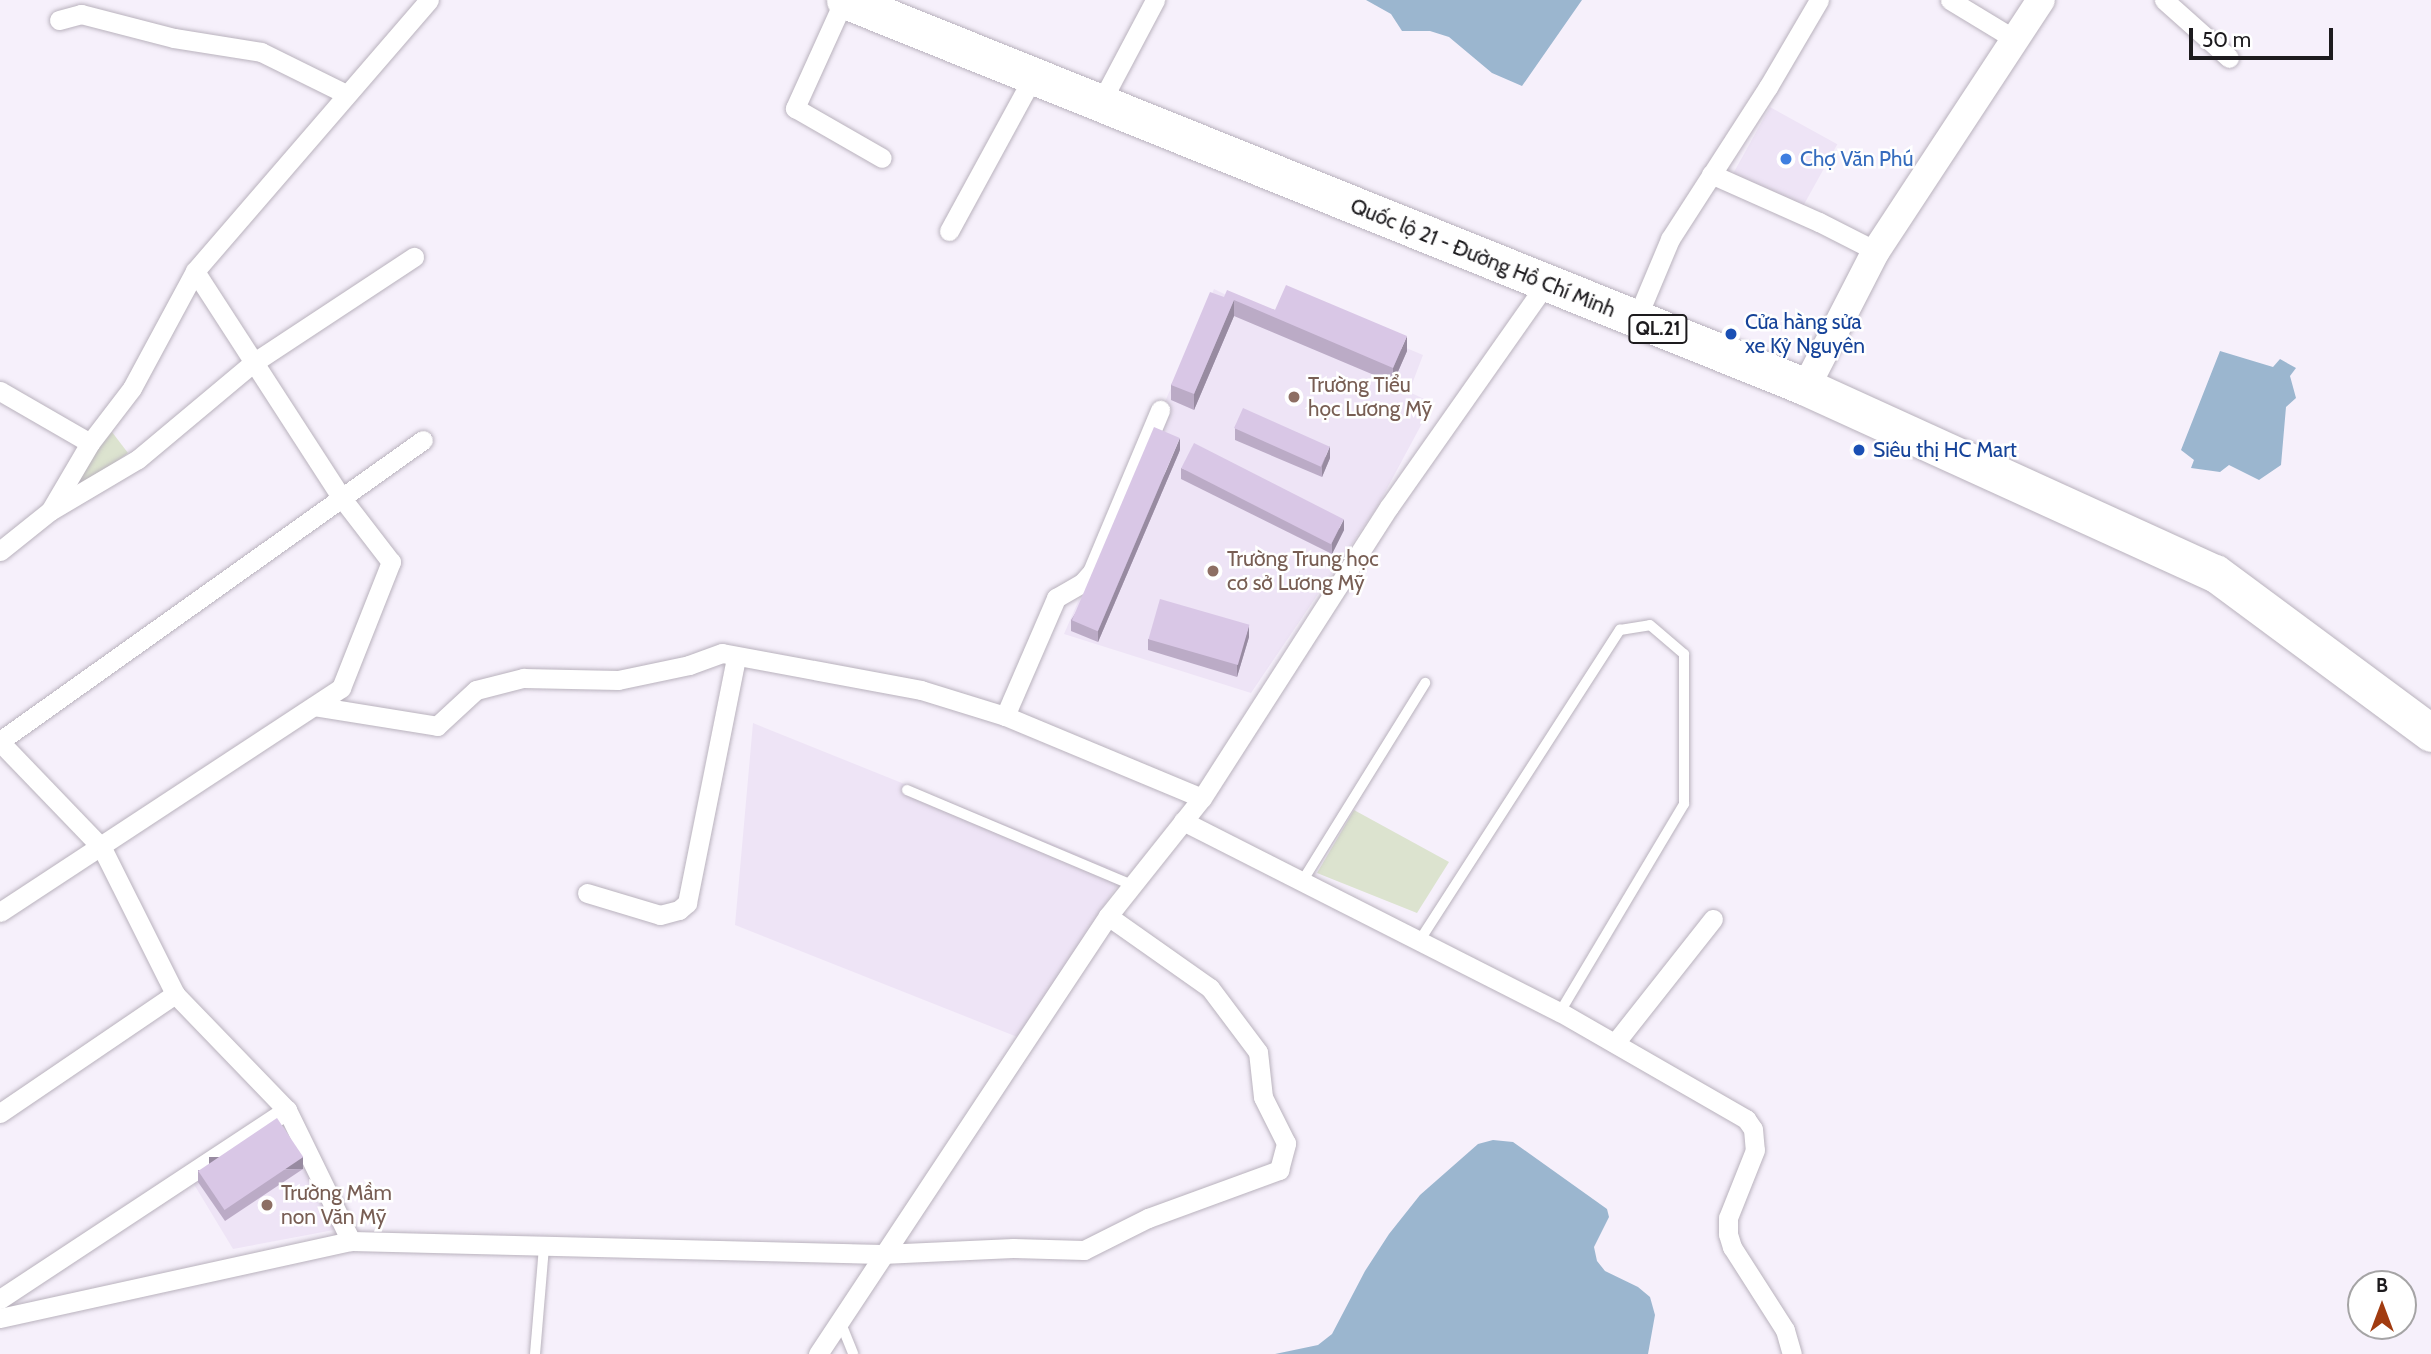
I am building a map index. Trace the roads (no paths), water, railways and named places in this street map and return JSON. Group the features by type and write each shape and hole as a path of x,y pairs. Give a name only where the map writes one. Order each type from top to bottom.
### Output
{"highway":[{"name":"Quốc lộ 21 - Đường Hồ Chí Minh","path":"845,0 1806,387 2215,573 2431,733"}],"street":[{"path":"50,511 90,443 132,388 195,271 429,0"},
{"path":"845,0 795,108 882,158"},
{"path":"1100,104 1155,0"},
{"path":"1636,320 1665,248 1819,0"},
{"path":"1950,0 2016,40"},
{"path":"1806,387 1876,251 2041,0"},
{"path":"2164,0 2229,58"},
{"path":"59,20 81,14 174,37 261,52 346,94"},
{"path":"949,231 1033,77"},
{"path":"1711,174 1819,222 1876,251"},
{"path":"0,551 50,511 138,459 253,363 414,257"},
{"path":"0,912 102,848 341,688 391,562 341,497 195,271"},
{"path":"818,1354 1108,916 1202,798 1389,507 1546,284"},
{"path":"0,391 90,443"},
{"path":"1004,716 1056,598 1082,583 1092,572 1160,410"},
{"path":"351,1241 287,1110 175,993 102,848 0,741 423,440"},
{"path":"314,706 437,726 476,690 523,678 618,680 689,665 722,653 736,658 922,690 1004,716 1202,798"},
{"path":"587,893 660,915 679,910 687,903 736,658"},
{"path":"1184,821 1303,880 1418,943 1560,1012 1745,1118 1753,1129 1755,1150 1728,1218 1728,1234 1732,1247 1785,1330 1792,1354"},
{"path":"0,1318 351,1241 882,1254 1013,1248 1084,1250 1148,1218 1279,1170 1286,1143 1263,1097 1258,1052 1210,988 1108,916"},
{"path":"1615,1043 1713,919"},
{"path":"0,1113 175,993"},
{"path":"0,1298 287,1110"}],"lane":[{"path":"1418,943 1620,630 1650,625 1684,654 1684,804 1560,1012"},
{"path":"1303,880 1425,683"},
{"path":"907,790 1134,886"},
{"path":"535,1354 544,1246"},
{"path":"839,1321 853,1354"}],"water":[{"path":"1366,0 1582,0 1522,86 1492,73 1449,37 1430,31 1402,31 1391,14"},
{"path":"2220,351 2273,367 2280,359 2296,368 2290,376 2296,398 2286,407 2281,465 2259,480 2229,465 2220,472 2191,468 2194,460 2181,450"},
{"path":"1493,1140 1513,1142 1607,1209 1609,1217 1594,1247 1597,1261 1605,1271 1638,1287 1650,1297 1655,1315 1648,1354 1275,1354 1318,1345 1332,1334 1365,1271 1389,1234 1420,1195 1478,1144"}],"place":[{"name":"Chợ Văn Phú","path":"1786,159"},
{"name":"Cửa hàng sửa xe Kỷ Nguyên","path":"1731,334"},
{"name":"Trường Tiểu học Lương Mỹ","path":"1294,397"},
{"name":"Siêu thị HC Mart","path":"1859,450"},
{"name":"Trường Trung học cơ sở Lương Mỹ","path":"1213,571"},
{"name":"Trường Mầm non Văn Mỹ","path":"267,1205"}]}
